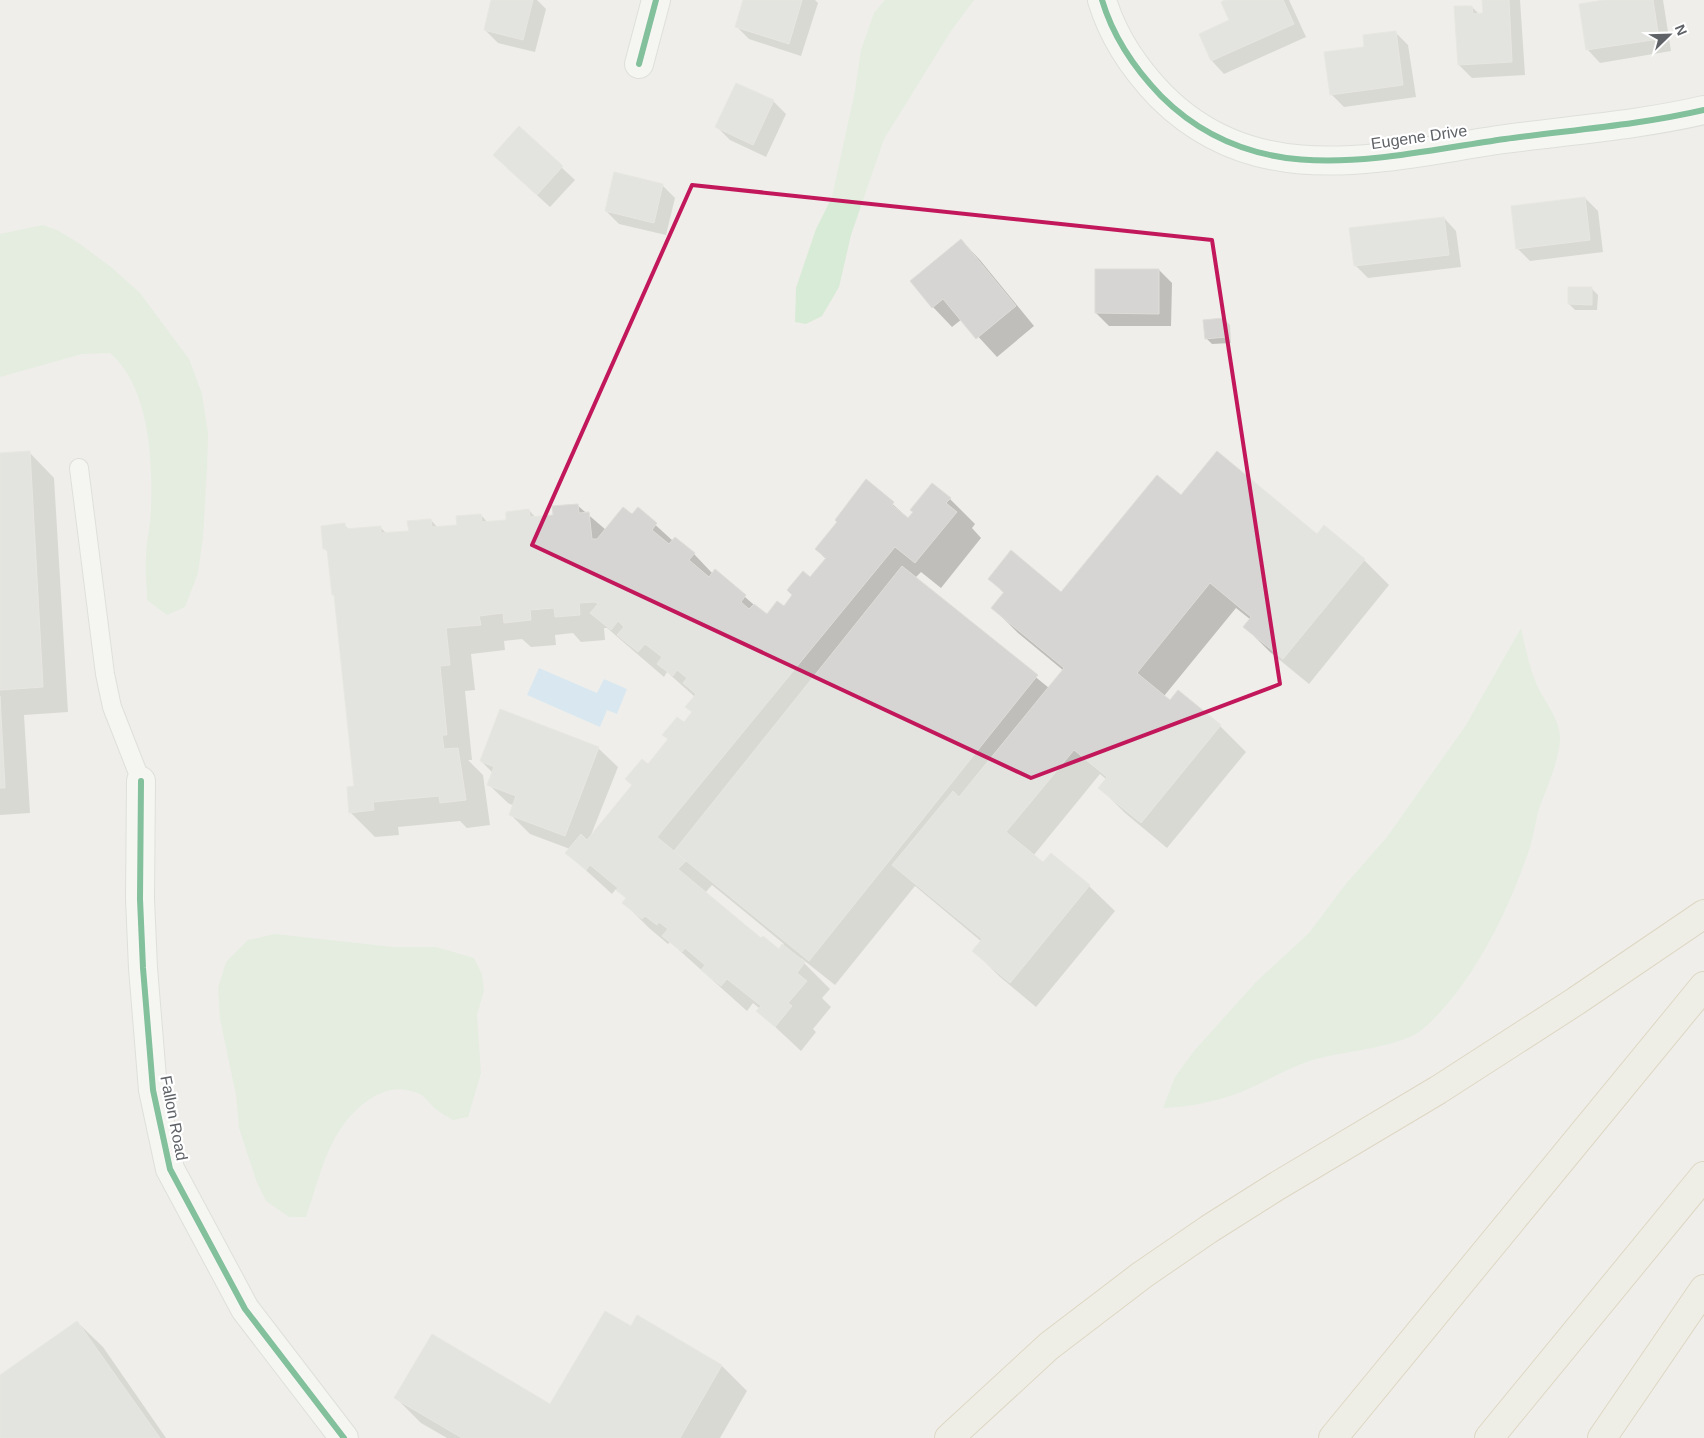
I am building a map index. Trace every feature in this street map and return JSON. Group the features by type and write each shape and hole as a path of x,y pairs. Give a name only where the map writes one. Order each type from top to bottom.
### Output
{"highway":[{"path":"949,1438 1049,1346 1157,1265 1277,1186 1438,1090 1576,1001 1704,914"},
{"path":"1334,1438 1704,986"},
{"path":"1489,1438 1704,1176"},
{"path":"1602,1438 1704,1289"}],"street":[{"path":"639,64 656,0"},
{"name":"Eugene Drive","path":"1102,0 1116,35 1134,64 1156,90 1182,115 1226,142 1277,158 1317,162 1391,155 1704,110"},
{"name":"Fallon Road","path":"141,780 140,899 145,986 153,1090 170,1169 245,1309 344,1438"}],"lane":[{"path":"78,468 105,674 112,706 141,780"}],"highlighted area":[{"path":"692,185 1212,240 1280,684 1031,778 532,545"}],"green space":[{"path":"885,0 974,0 951,31 884,139 851,235 839,287 822,316 806,324 795,322 796,288 816,229 832,197 855,91 861,50 874,13"},
{"path":"43,225 59,231 80,244 111,267 140,293 189,359 202,394 208,433 203,537 198,573 185,607 167,615 147,600 146,552 151,514 149,447 141,404 133,384 123,367 110,353 82,354 0,377 0,234"},
{"path":"1521,628 1527,656 1534,676 1557,723 1560,738 1558,756 1538,812 1531,845 1511,897 1487,946 1458,991 1424,1028 1403,1040 1309,1061 1244,1091 1224,1098 1181,1107 1163,1108 1175,1077 1194,1051 1256,982 1309,933 1345,885 1387,837 1466,725"},
{"path":"275,934 393,947 436,947 474,958 482,974 484,991 477,1014 481,1073 468,1117 453,1120 437,1110 420,1094 410,1091 398,1089 387,1091 370,1099 356,1110 336,1137 322,1168 306,1217 289,1217 266,1201 257,1183 239,1128 236,1095 220,1019 218,988 226,962 248,940"}],"water":[{"path":"539,668 597,693 604,679 627,689 617,714 607,710 600,727 527,695"}],"building":[{"path":"491,0 533,0 523,40 484,30"},
{"path":"743,0 802,0 789,44 735,27"},
{"path":"1225,0 1283,0 1294,24 1211,61 1199,34 1229,20 1221,2"},
{"path":"1482,0 1509,0 1512,62 1458,65 1454,6 1472,6 1473,14 1483,13"},
{"path":"1604,0 1653,0 1659,39 1586,50 1579,4"},
{"path":"1396,31 1403,85 1330,95 1324,52 1364,47 1363,35"},
{"path":"736,83 774,100 753,145 715,127"},
{"path":"519,126 563,166 537,195 493,155"},
{"path":"614,172 663,184 654,223 605,211"},
{"path":"1585,197 1590,240 1516,249 1511,206"},
{"path":"1444,217 1449,255 1354,266 1349,228"},
{"path":"961,239 1016,306 976,339 943,299 932,308 910,281"},
{"path":"1095,269 1159,269 1159,314 1095,313"},
{"path":"1568,287 1592,287 1592,305 1568,304"},
{"path":"1224,318 1226,337 1205,339 1203,320"},
{"path":"30,451 43,687 0,690 0,453"},
{"path":"1217,451 1317,534 1324,525 1365,559 1283,659 1243,627 1251,617 1210,583 1137,673 1170,700 1178,690 1221,725 1141,823 1098,788 1107,777 1074,750 1006,832 1043,862 1051,853 1090,885 1010,983 972,951 982,939 892,865 953,791 959,797 1064,668 991,608 1004,592 988,579 1011,550 1061,592 1157,475 1181,495"},
{"path":"866,479 894,502 892,505 908,518 913,512 910,510 932,483 951,498 946,503 957,512 915,563 895,547 657,837 686,861 678,869 761,938 763,936 779,949 782,944 805,962 797,973 807,981 788,1003 792,1006 775,1027 756,1011 761,1006 727,979 721,986 701,970 705,965 685,948 682,952 662,936 668,929 659,922 657,925 645,916 642,919 622,903 626,898 616,890 618,888 590,865 586,870 565,853 581,834 587,840 632,785 625,779 642,759 648,764 668,739 662,735 677,717 684,722 692,712 685,707 696,694 683,683 687,678 677,670 673,676 657,664 662,657 645,644 638,652 617,635 624,627 618,621 611,630 590,613 598,604 595,602 579,603 580,615 555,617 554,608 530,610 531,620 504,623 503,613 479,616 481,625 446,628 450,665 440,666 447,735 442,735 444,749 458,748 466,800 440,803 439,796 373,802 374,810 349,813 347,787 354,786 334,595 332,595 327,549 323,549 321,526 345,523 346,529 381,526 381,533 409,531 407,521 431,519 432,527 457,525 456,516 481,514 482,522 506,520 506,512 529,509 530,517 553,515 552,506 578,504 579,513 589,512 592,539 597,539 623,507 632,514 638,507 657,523 652,530 669,544 675,537 695,553 689,560 709,577 715,569 746,595 741,602 749,609 754,604 767,614 777,601 784,606 792,595 787,590 803,571 810,577 826,558 815,549 837,522 835,520"},
{"path":"902,566 1038,675 809,961 674,851"},
{"path":"0,696 5,788 0,788"},
{"path":"500,709 599,747 565,836 509,815 516,796 487,785 494,767 480,761"},
{"path":"605,1311 631,1326 637,1315 722,1365 680,1438 462,1438 394,1398 432,1334 550,1404"},
{"path":"77,1321 160,1438 0,1438 0,1375"}],"cycle path":[{"path":"639,64 656,0"},
{"path":"1102,0 1118,39 1133,63 1161,96 1199,127 1239,146 1281,157 1324,161 1369,159 1630,123 1704,110"},
{"path":"141,781 140,899 143,968 153,1090 170,1169 245,1309 344,1438"}]}
